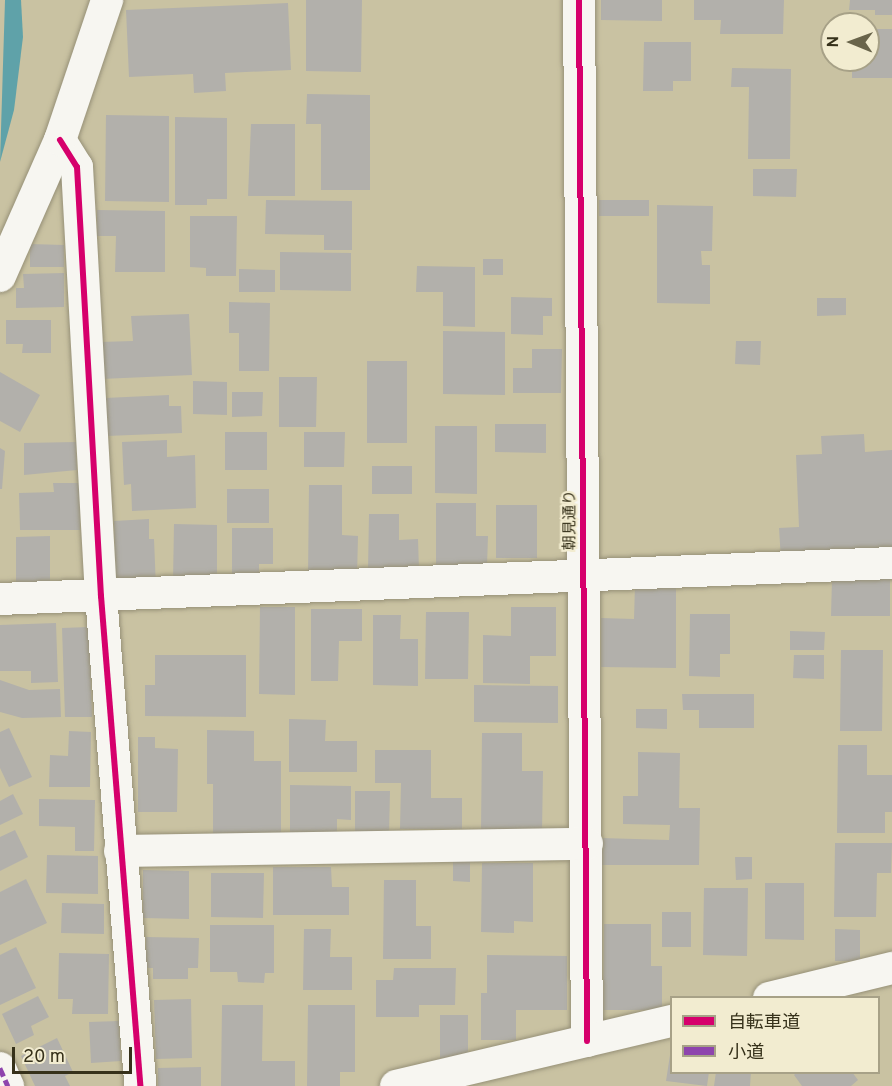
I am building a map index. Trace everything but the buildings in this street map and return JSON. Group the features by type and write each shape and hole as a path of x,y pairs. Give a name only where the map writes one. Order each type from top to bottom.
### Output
{"street":[{"path":"0,276 60,140 107,0"},
{"name":"朝見通り","path":"579,0 587,1041"},
{"path":"60,140 77,167 101,596 140,1086"},
{"path":"0,599 583,577 892,562"},
{"path":"120,851 586,844"},
{"path":"777,996 892,968"},
{"path":"396,1086 670,1021"},
{"path":"0,1068 8,1086"}],"water":[{"path":"5,0 21,0 23,37 14,110 0,162"}],"marked path":[{"path":"0,1068 8,1086"}],"cycle path":[{"path":"579,0 587,1041"},
{"path":"60,140 77,167 101,596 140,1086"}]}
